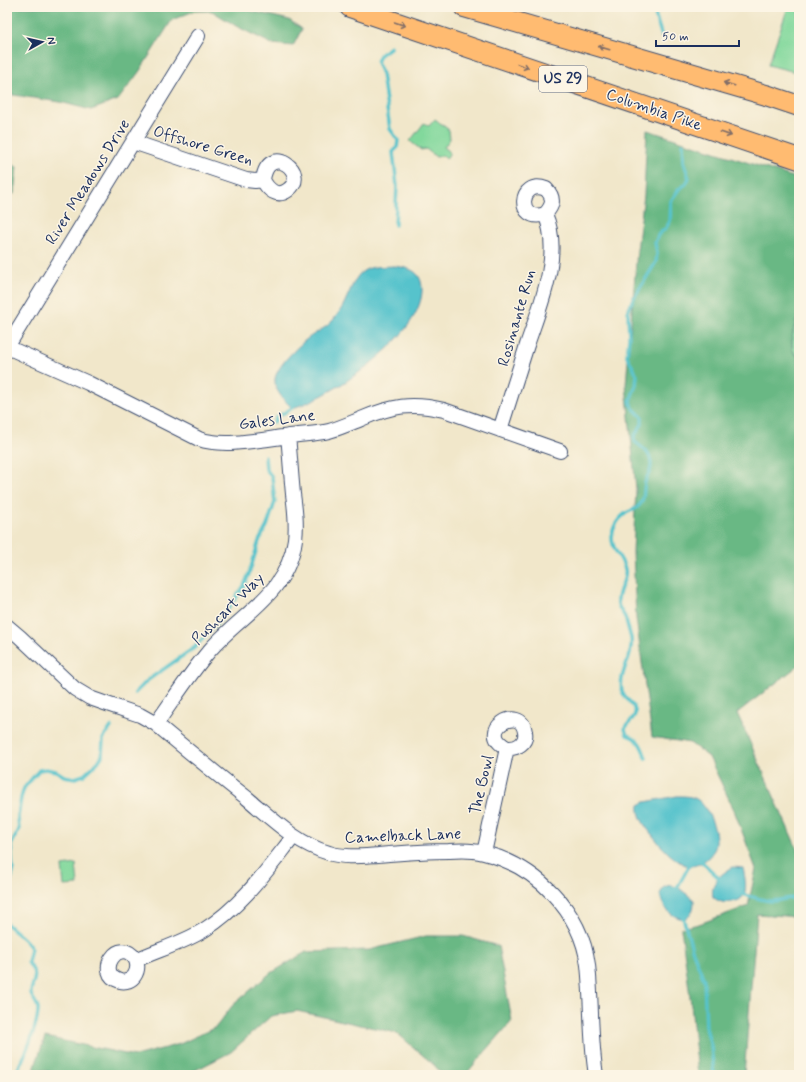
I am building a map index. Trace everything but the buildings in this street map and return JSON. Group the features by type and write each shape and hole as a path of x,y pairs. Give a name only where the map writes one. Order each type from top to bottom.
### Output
{"highway":[{"name":"Columbia Pike","path":"350,7 799,159"},
{"name":"US 29","path":"464,7 799,106"}],"street":[{"name":"River Meadows Drive","path":"7,347 198,36"},
{"name":"Offshore Green","path":"133,142 246,180 263,180"},
{"name":"Rosinante Run","path":"500,430 543,296 548,275 551,234 545,214"},
{"name":"Gales Lane","path":"7,347 88,383 199,440 209,443 330,431 384,409 415,405 430,406 444,410 560,451"},
{"name":"Pushcart Way","path":"156,724 197,665 224,636 268,596 282,577 290,560 295,540 296,520 288,436"},
{"name":"Camelback Lane","path":"7,626 75,689 90,698 140,715 156,724 294,836 308,845 331,854 342,855 372,855 466,850 484,853 508,861 544,884 562,904 577,931 588,964 591,1044 596,1075"},
{"name":"The Bowl","path":"484,853 507,748"},
{"path":"136,960 203,931 228,913 248,892 294,836"}],"green space":[{"path":"7,7 235,7 289,20 302,29 293,46 272,44 236,26 212,11 194,11 172,20 139,72 118,100 91,110 60,102 7,94"},
{"path":"788,7 799,7 799,73 768,65"},
{"path":"435,119 449,130 450,139 444,147 449,151 446,159 443,156 436,157 426,149 421,150 410,141 424,123 429,126"},
{"path":"647,130 799,179 799,315 794,328 792,345 794,353 799,357 799,665 737,713 799,853 799,917 757,914 744,1075 698,1075 691,1004 681,928 699,924 748,906 756,869 734,810 709,757 690,743 652,737 636,618 633,552 636,489 626,385 637,250 644,195"},
{"path":"7,162 17,167 14,194 7,194"},
{"path":"799,315 799,357 794,353 792,339"},
{"path":"76,864 78,885 64,886 62,866"},
{"path":"426,936 463,936 498,946 512,1021 465,1075 443,1075 434,1065 397,1033 297,1011 271,1016 231,1052 186,1075 69,1075 34,1069 45,1037 135,1056 180,1044 216,1027 232,1006 268,975 306,952 369,950"}],"water":[{"path":"394,266 413,271 417,274 421,282 422,288 419,306 408,325 393,344 352,378 309,402 292,408 280,395 276,388 275,379 279,368 303,342 328,325 334,319 343,306 359,274 369,268"},
{"path":"677,796 686,796 698,800 710,816 715,831 716,845 714,850 706,860 694,866 683,864 667,852 648,830 640,815 639,805 645,802"},
{"path":"733,867 743,868 746,885 744,894 737,901 719,901 713,897 713,887 717,879"},
{"path":"670,885 679,888 694,900 692,911 684,919 671,914 661,899 660,894 664,887"}],"waterway":[{"path":"653,7 662,37"},
{"path":"391,47 380,55 377,62 382,74 390,129 398,140 397,148 393,152 397,186 395,225"},
{"path":"646,758 640,744 634,738 627,735 625,729 635,714 634,708 623,694 621,684 630,652 631,638 625,617 618,604 619,594 625,577 625,569 612,543 612,534 614,527 620,518 626,513 634,510 641,503 644,486 651,468 650,458 644,449 635,442 634,437 642,424 642,417 632,407 630,401 636,385 637,375 627,356 629,338 628,312 632,301 656,262 657,253 655,243 658,235 666,228 670,221 671,201 679,189 686,184 689,178 684,163 683,144"},
{"path":"274,422 277,417 292,408 294,405"},
{"path":"135,693 148,680 194,648 221,619 244,586 259,541 267,526 275,502 272,477 266,469 265,456"},
{"path":"7,894 13,872 11,845 19,830 18,817 24,788 39,770 46,769 56,771 64,776 75,778 84,775 98,762 102,756 103,739 111,727"},
{"path":"699,859 722,881"},
{"path":"677,891 690,861"},
{"path":"740,893 771,901 792,898 799,899"},
{"path":"683,917 692,949 704,980 706,1028 711,1046 714,1075"},
{"path":"7,924 26,941 31,948 28,962 35,976 31,988 31,994 38,1008 36,1023 30,1042 14,1075"}]}
